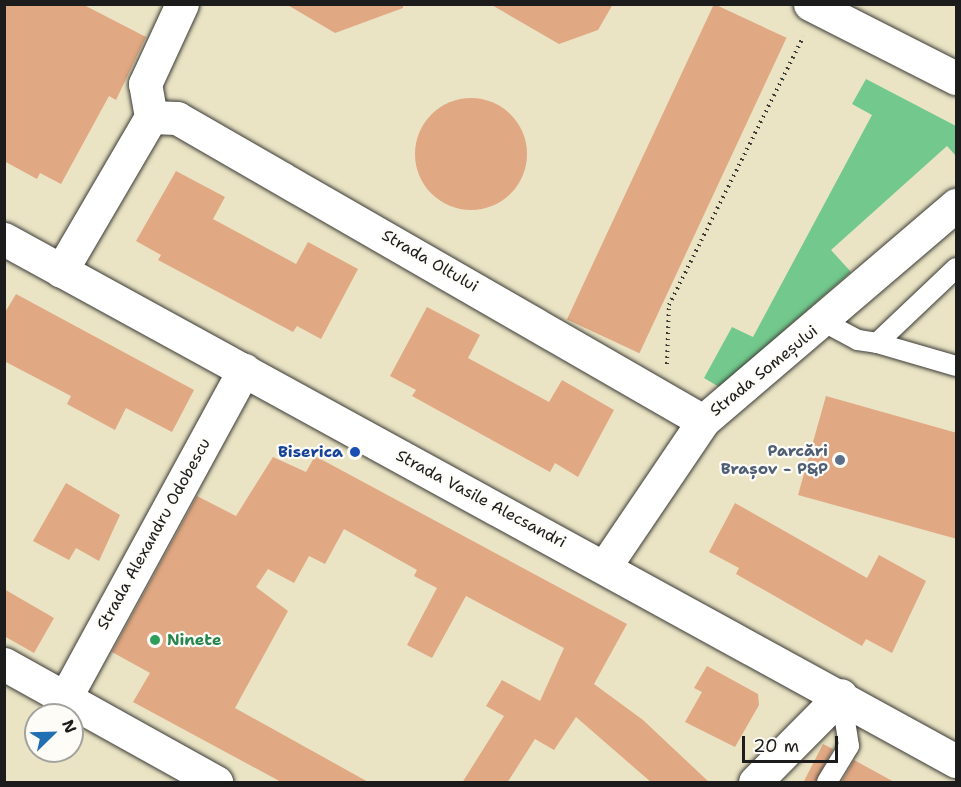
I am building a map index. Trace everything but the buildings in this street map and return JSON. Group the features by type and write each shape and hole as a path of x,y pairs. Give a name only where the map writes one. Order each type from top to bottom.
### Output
{"street":[{"path":"61,271 151,117 145,84 176,6"},
{"path":"813,6 957,78"},
{"name":"Strada Oltului","path":"151,117 177,118 703,421"},
{"name":"Strada Someșului","path":"605,566 703,421 824,322 957,205"},
{"name":"Strada Vasile Alecsandri","path":"4,239 841,695 957,761"},
{"name":"Strada Alexandru Odobescu","path":"65,698 244,370"},
{"path":"4,663 196,777"},
{"path":"755,783 841,695"}],"lane":[{"path":"877,343 957,268"},
{"path":"824,322 858,340 877,343 957,366"},
{"path":"827,783 849,746 841,695"}],"path":[{"path":"666,398 669,305 813,6"}],"green space":[{"path":"866,79 956,126 956,156 947,146 831,250 851,272 719,387 704,378 732,327 753,337 872,115 852,104"}],"place":[{"name":"Biserica","path":"355,452"},
{"name":"Parcări Brașov - P&P","path":"840,460"},
{"name":"Ninete","path":"155,640"}]}
